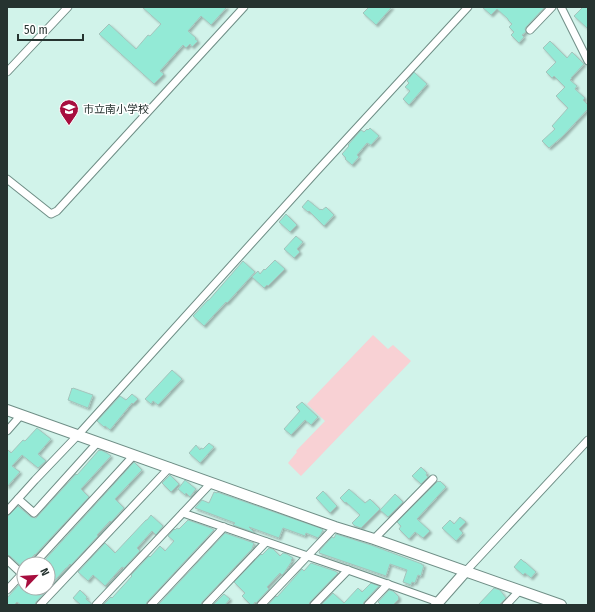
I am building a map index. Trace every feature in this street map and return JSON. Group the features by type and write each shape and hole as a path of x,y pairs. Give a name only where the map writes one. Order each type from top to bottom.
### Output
{"street":[{"path":"7,72 68,7"},
{"path":"7,179 50,214 57,211 244,7"},
{"path":"7,511 468,7"},
{"path":"530,30 552,7"},
{"path":"561,7 588,61"},
{"path":"7,410 561,605"},
{"path":"7,431 21,415"},
{"path":"183,513 388,584 437,604 588,440"},
{"path":"18,499 34,513 98,442"},
{"path":"41,556 134,455"},
{"path":"40,605 170,467"},
{"path":"374,538 433,479"},
{"path":"96,605 211,483"},
{"path":"261,605 335,526"},
{"path":"151,605 224,527"},
{"path":"206,605 266,542"},
{"path":"7,560 16,568"},
{"path":"314,605 348,570"},
{"path":"7,590 16,581"},
{"path":"368,605 388,584"},
{"path":"506,605 520,590"}],"shaded area":[{"path":"373,335 388,349 393,345 411,361 301,476 288,463 297,452 296,451 325,421 307,404"}],"building":[{"path":"142,7 227,7 211,25 201,16 188,31 198,41 192,47 190,44 186,48 183,45 160,71 164,74 154,84 99,34 109,24 136,49 148,35 150,36 161,24"},
{"path":"369,7 392,7 376,25 363,13"},
{"path":"482,7 545,7 526,27 526,32 522,35 524,37 519,43 511,35 514,32 509,27 512,24 508,19 497,9 491,15"},
{"path":"583,7 588,7 588,29 574,16"},
{"path":"550,41 567,58 572,52 584,64 570,80 577,86 575,89 585,98 583,100 588,105 588,109 563,136 549,148 542,141 555,129 552,126 568,108 556,96 565,87 554,76 552,78 546,72 556,62 543,48"},
{"path":"414,72 427,84 409,105 403,99 410,91 405,87 409,83 407,81"},
{"path":"370,128 379,136 371,145 367,143 357,155 359,157 352,165 342,154 361,130 364,132"},
{"path":"308,200 320,210 326,207 334,215 324,226 309,211 308,212 302,207"},
{"path":"286,214 297,225 290,232 279,222"},
{"path":"296,236 303,242 297,249 300,252 294,258 284,249"},
{"path":"275,260 285,269 268,286 267,285 264,288 252,277 258,271 260,274"},
{"path":"243,261 255,272 204,326 193,316"},
{"path":"172,370 182,379 158,405 153,401 151,404 145,399"},
{"path":"72,388 93,395 88,408 68,400"},
{"path":"132,394 138,399 133,404 132,403 110,430 97,421 120,396 126,400"},
{"path":"302,402 318,417 311,425 305,420 291,435 284,429 300,411 296,407"},
{"path":"37,428 51,439 38,454 46,461 38,468 22,455 12,466 20,472 7,487 7,449 11,453"},
{"path":"209,443 214,447 200,463 189,453 196,445 200,450"},
{"path":"99,450 111,456 81,489 89,497 35,555 16,556 16,562 7,555 7,517 18,506 31,517 36,518 76,474 77,475"},
{"path":"134,462 142,470 115,499 124,508 56,579 56,556 48,556"},
{"path":"421,467 427,473 426,475 428,477 421,484 412,476"},
{"path":"170,475 179,484 171,492 162,483"},
{"path":"185,480 196,489 190,497 178,489"},
{"path":"438,481 446,487 417,519 430,531 423,538 415,532 409,539 399,529 401,526 397,522"},
{"path":"349,489 365,503 370,499 380,509 361,528 352,523 360,515 340,498"},
{"path":"323,491 337,506 330,513 316,498"},
{"path":"214,492 323,530 318,538 306,533 305,536 283,528 279,538 249,527 255,533 233,525 235,523 195,508 202,500 209,503"},
{"path":"395,494 403,502 388,517 380,510"},
{"path":"151,515 163,526 156,535 152,531 137,548 140,551 124,568 122,567 105,586 93,575 88,581 78,572 105,543 115,553"},
{"path":"460,517 466,522 459,529 463,533 456,541 442,528 450,520 454,524"},
{"path":"188,520 214,530 147,602 146,605 103,605 111,597 112,598 132,576 131,575 160,546 165,551 174,541 168,536 174,529 179,529"},
{"path":"225,533 254,543 252,549 202,602 201,605 158,605"},
{"path":"336,534 422,564 424,565 421,576 418,575 415,583 412,582 411,585 403,582 407,570 390,564 386,576 319,553 320,550 332,537 334,538"},
{"path":"269,548 273,549 280,556 283,553 293,558 284,573 282,575 280,573 267,587 269,589 256,603 255,602 251,605 242,596 245,593 234,582 261,554 262,555"},
{"path":"521,559 536,572 531,578 525,573 523,575 514,567"},
{"path":"311,563 338,573 310,602 309,605 268,605 302,569 304,571"},
{"path":"371,583 379,586 363,605 321,605 333,593 344,603 358,588 362,592"},
{"path":"16,588 16,596 42,596 35,605 21,605 17,602 14,605 7,605 7,598"},
{"path":"494,588 500,590 506,598 499,605 478,605"},
{"path":"80,590 87,597 86,599 91,603 91,605 81,605 73,598"},
{"path":"389,590 393,591 399,599 393,605 381,605 378,602"},
{"path":"224,594 230,599 225,605 213,605"}],"place":[{"name":"市立南小学校","path":"69,126"}]}
